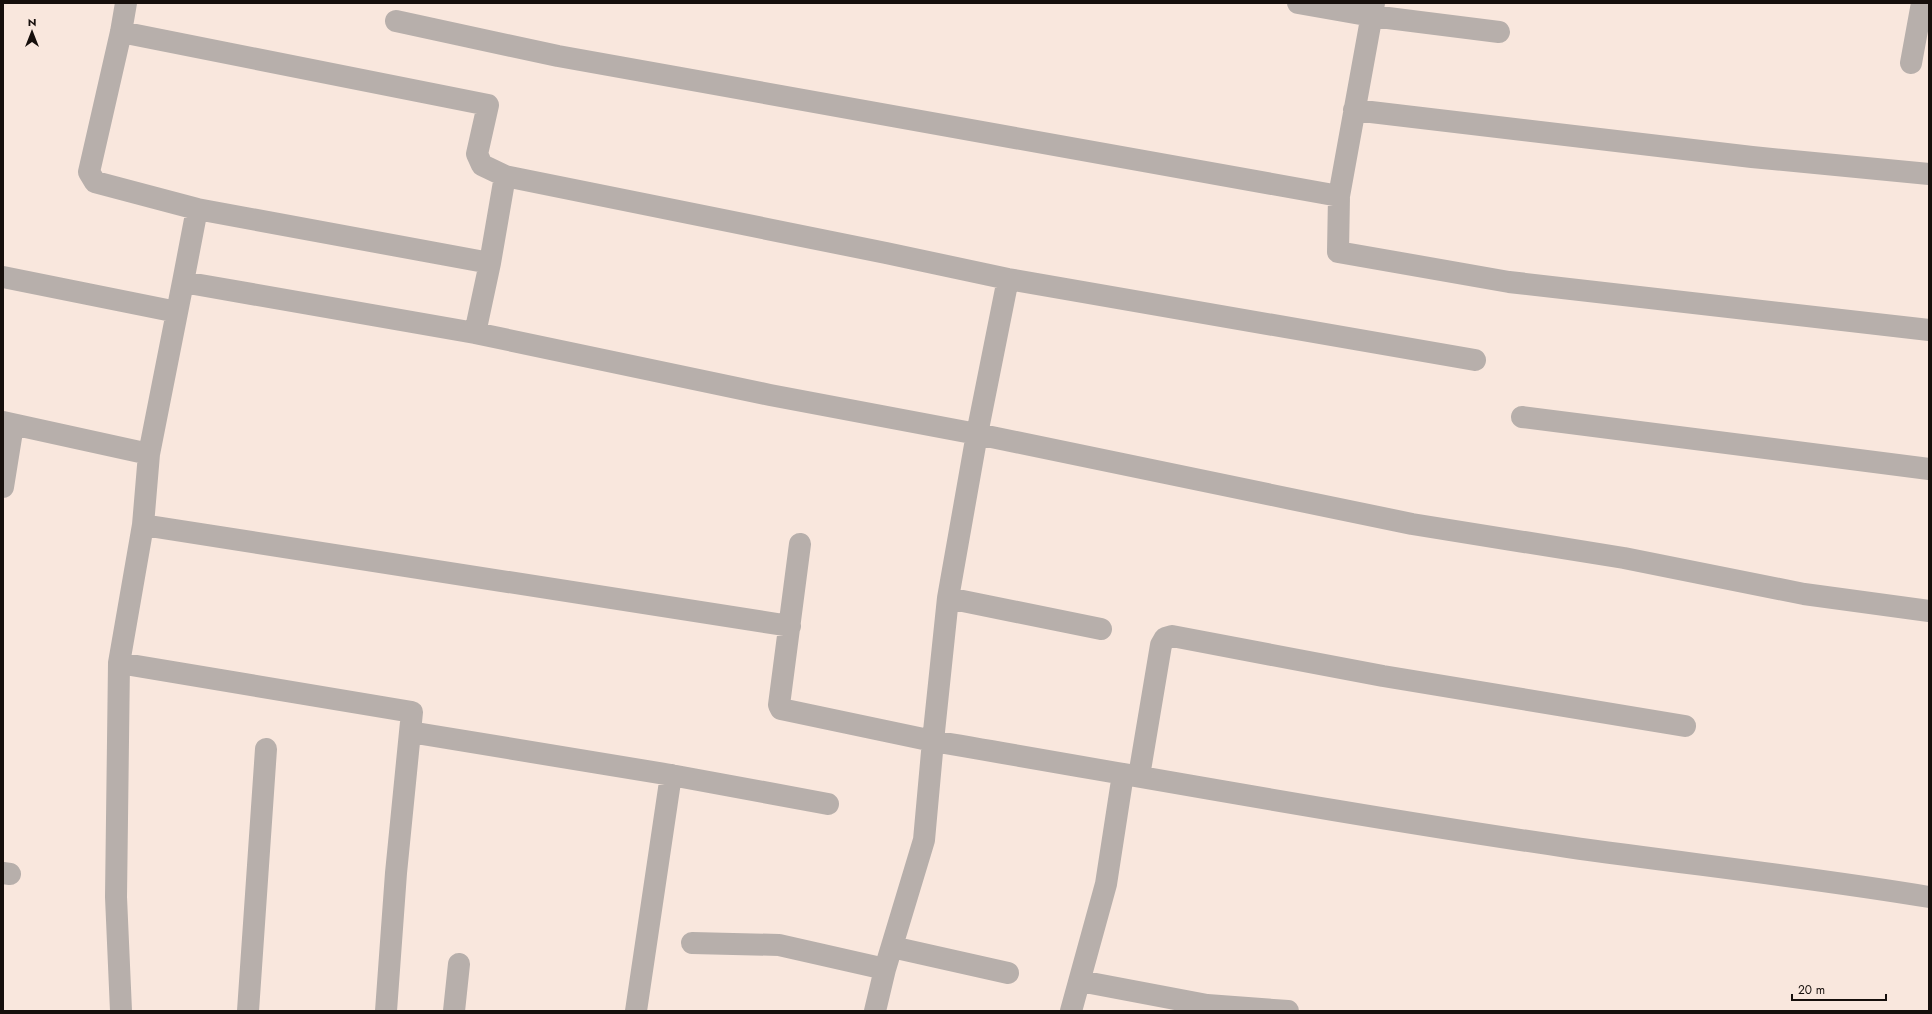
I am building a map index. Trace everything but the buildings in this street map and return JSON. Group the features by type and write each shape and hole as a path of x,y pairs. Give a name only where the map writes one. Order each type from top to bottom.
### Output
{"street":[{"path":"126,3 121,32 89,172 95,182 197,209 490,264"},
{"path":"1298,3 1373,10 1499,32"},
{"path":"1910,63 1922,3"},
{"path":"1373,10 1339,196 1338,252 1510,282 1929,330"},
{"path":"396,21 558,56 1339,196"},
{"path":"121,32 488,105 477,154 482,166 504,176 1008,279 1475,360"},
{"path":"1354,110 1752,157 1929,174"},
{"path":"475,334 490,264 504,176"},
{"path":"121,1011 116,897 119,663 143,525 149,454 197,209"},
{"path":"3,276 177,312"},
{"path":"875,1011 885,969 924,840 932,741 948,598 977,434 1008,279"},
{"path":"183,282 475,334 770,395 977,434 1412,524 1624,558 1804,594 1929,611"},
{"path":"1522,417 1929,469"},
{"path":"3,486 8,424 149,454"},
{"path":"143,525 790,626"},
{"path":"800,544 779,705 780,709 784,711 932,741 1304,805 1568,847 1858,885 1929,897"},
{"path":"948,598 1101,629"},
{"path":"1071,1011 1106,884 1161,645 1165,638 1172,636 1383,676 1685,726"},
{"path":"119,663 412,712 396,873 386,1011"},
{"path":"410,732 671,775 828,804"},
{"path":"248,1011 266,749"},
{"path":"636,1011 671,775"},
{"path":"692,943 778,945 885,969"},
{"path":"892,948 1008,973"},
{"path":"454,1011 459,964"},
{"path":"1080,981 1207,1005 1288,1011"}]}
